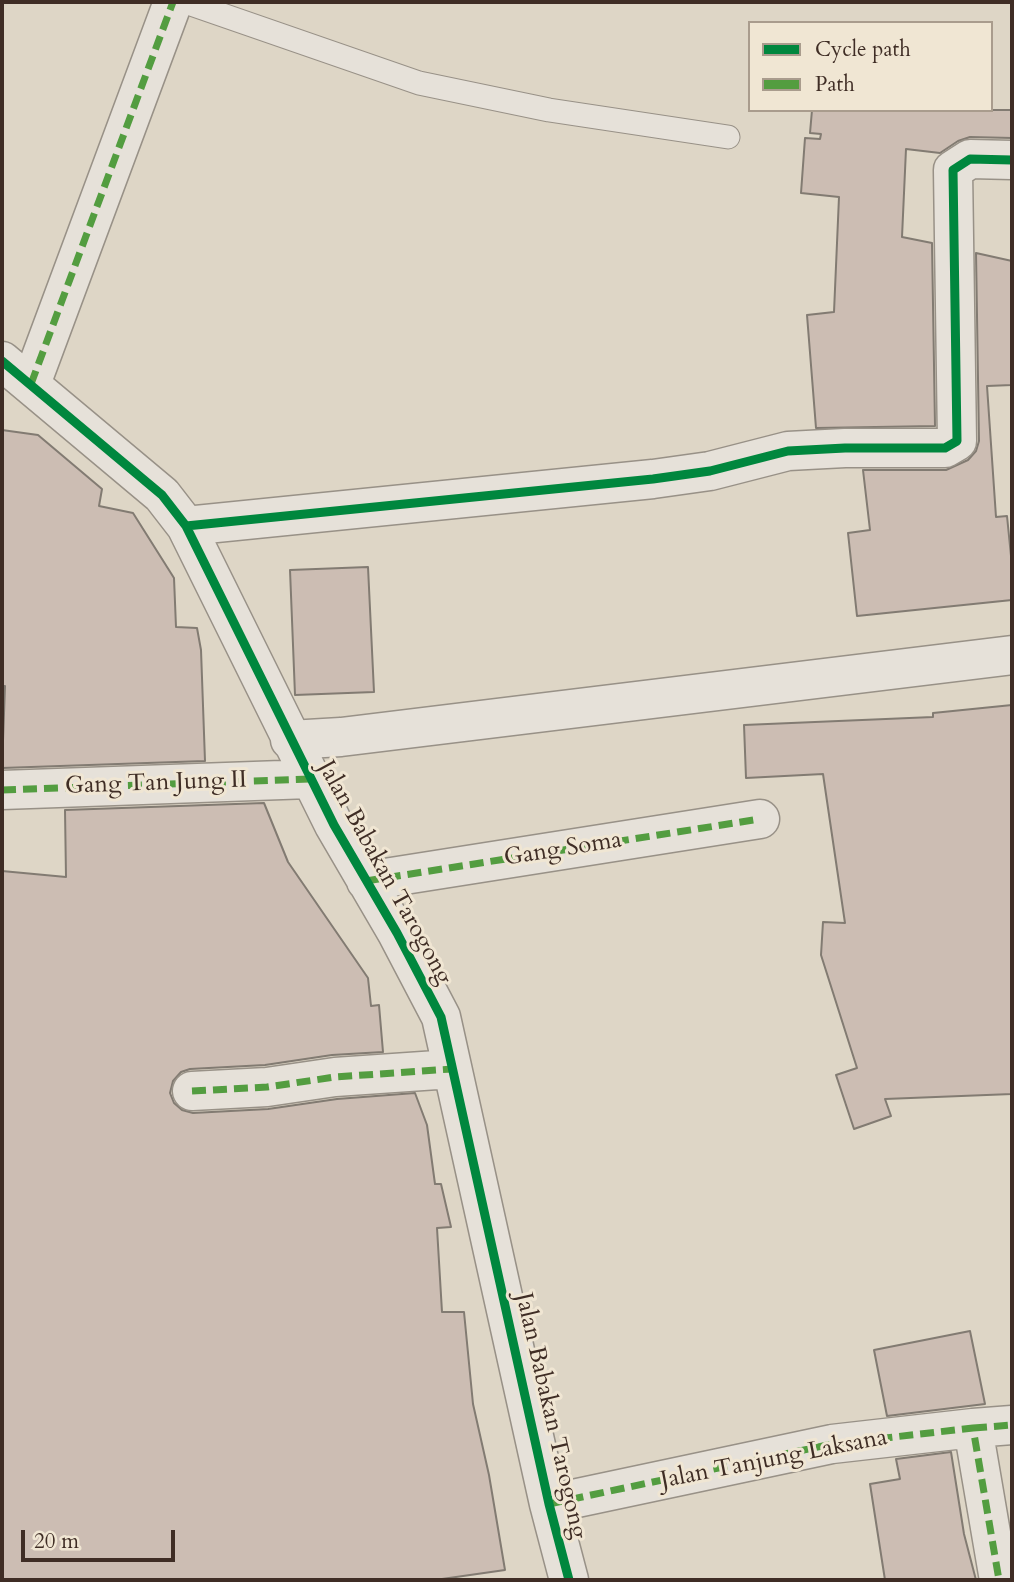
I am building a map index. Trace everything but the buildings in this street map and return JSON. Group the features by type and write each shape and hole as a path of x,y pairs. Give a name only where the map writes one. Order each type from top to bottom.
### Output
{"street":[{"path":"31,384 173,2"},
{"path":"186,526 653,479 710,471 788,451 845,448 945,449 957,441 953,170 970,159 1012,160"},
{"name":"Jalan Babakan Tarogong","path":"2,360 162,495 186,526 310,779 441,1017 569,1580"},
{"path":"290,740 341,737 1012,655"},
{"name":"Gang Tan Jung II","path":"2,790 310,779"},
{"name":"Gang Soma","path":"366,881 760,820"},
{"path":"191,1091 267,1087 335,1077 452,1069"},
{"name":"Jalan Tanjung Laksana","path":"550,1504 832,1444 1012,1425"},
{"path":"973,1428 999,1580"}],"lane":[{"path":"185,2 419,83 550,110 728,137"}],"marked path":[{"path":"31,384 173,2"},
{"path":"2,790 310,779"},
{"path":"366,881 760,819"},
{"path":"192,1091 267,1087 335,1077 452,1069"},
{"path":"973,1428 1012,1425"},
{"path":"549,1504 832,1444 973,1428 999,1580"}],"cycle path":[{"path":"186,526 653,479 710,471 788,451 945,448 957,441 953,170 970,159 1012,160"},
{"path":"2,361 162,495 186,526 334,825 397,933 441,1017 549,1504 569,1580"}]}
